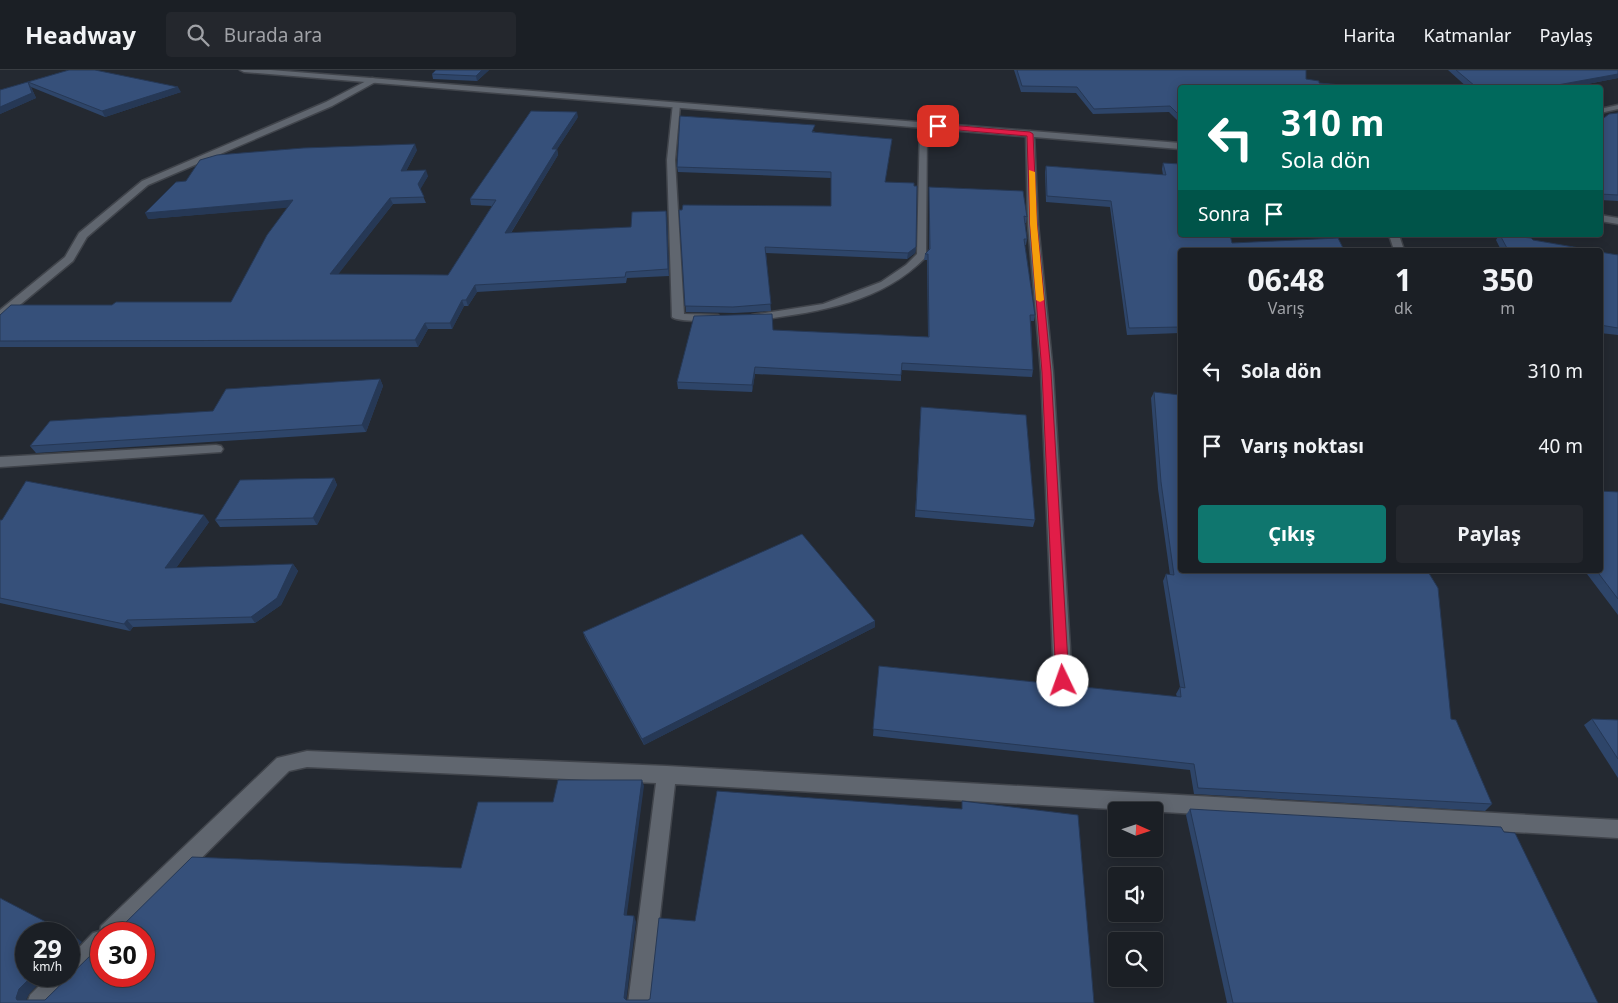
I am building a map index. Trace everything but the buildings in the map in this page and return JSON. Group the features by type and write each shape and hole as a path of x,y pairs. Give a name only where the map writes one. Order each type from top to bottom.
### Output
{"street":[{"path":"244,70 1178,146"},
{"path":"0,316 69,259 82,235 144,183 329,104 376,80"},
{"path":"676,105 671,160 678,316 723,317"},
{"path":"1603,110 1618,108"},
{"path":"741,318 825,307 885,284 910,267 922,255 923,125"},
{"path":"1030,134 1033,224 1047,372 1063,681"},
{"path":"1603,218 1618,221"},
{"path":"0,462 216,449"},
{"path":"121,922 284,764 307,758 667,775 1469,819 1618,829"},
{"path":"639,1003 667,775"},
{"path":"80,962 90,952"},
{"path":"38,1003 54,987"}],"slow traffic":[{"path":"1031,172 1033,224 1040,300"}],"route":[{"path":"938,126 1030,134 1033,224 1047,372 1063,681"}]}
